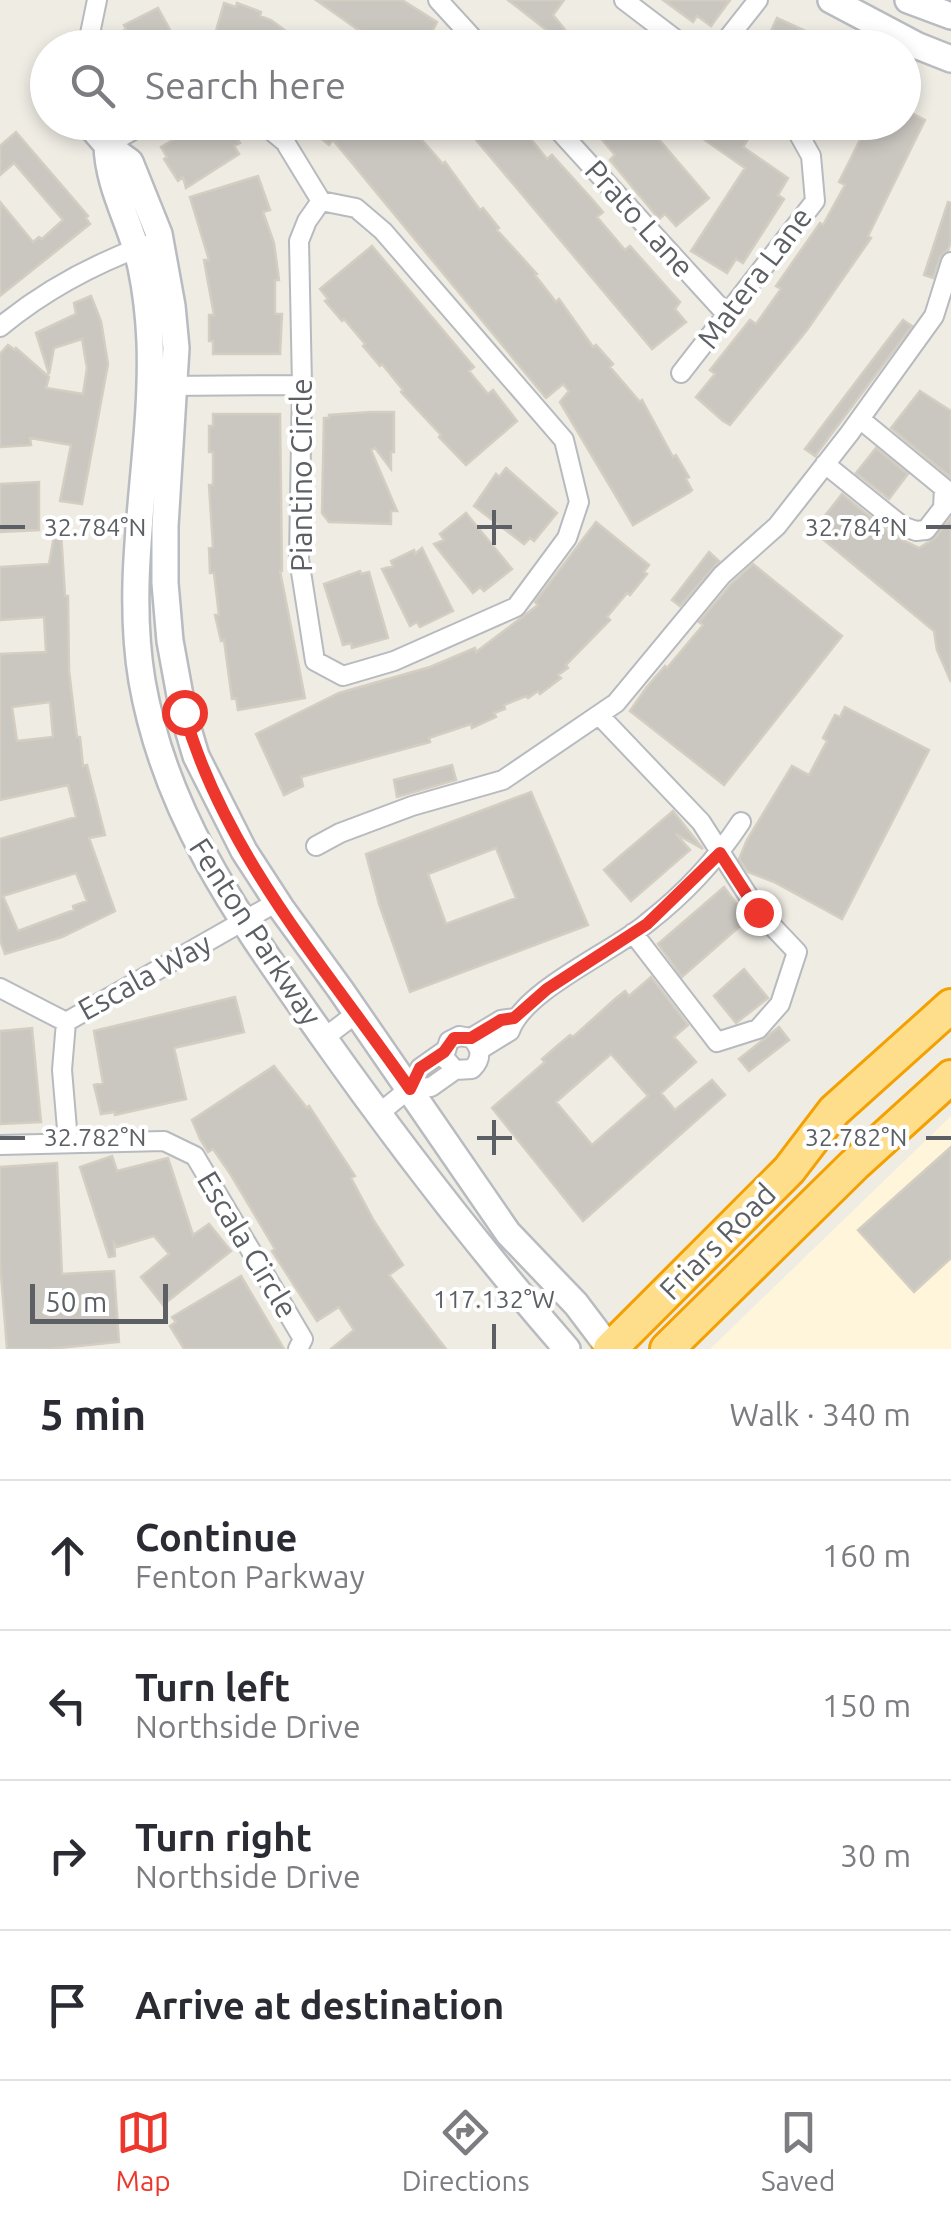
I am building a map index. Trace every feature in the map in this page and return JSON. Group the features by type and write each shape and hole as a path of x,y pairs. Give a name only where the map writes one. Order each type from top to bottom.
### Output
{"highway":[{"name":"Friars Road","path":"610,1349 789,1170 834,1111 951,1006"},
{"name":"Friars Road","path":"667,1349 854,1165 951,1077"}],"street":[{"path":"91,30 97,0"},
{"path":"438,0 466,30"},
{"path":"624,0 663,30"},
{"path":"734,30 758,0"},
{"path":"831,0 888,30"},
{"path":"908,0 951,16"},
{"path":"921,47 951,59"},
{"name":"Fenton Parkway","path":"103,140 130,162 160,240 172,306 176,348 162,386 137,530 136,610 142,680 156,737 184,819 228,902 378,1115 470,1236 567,1349"},
{"path":"107,145 116,140"},
{"path":"283,140 321,201"},
{"name":"Prato Lane","path":"567,140 728,316"},
{"name":"Matera Lane","path":"681,373 815,201 812,156 803,140"},
{"name":"Fenton Parkway","path":"107,145 108,172 141,268 150,340 162,386 165,582 170,641 196,756 216,799 277,902 508,1233 576,1304 610,1349"},
{"name":"Piantino Circle","path":"321,201 356,208 383,231 564,440 579,502 567,538 516,607 394,661 343,676 316,661 299,559 299,241 321,201"},
{"path":"0,328 33,300 89,266 160,240"},
{"path":"316,846 412,806 503,780 616,703 722,575 777,526 943,320 951,262"},
{"path":"162,386 302,385"},
{"path":"825,464 902,526 926,530 944,508 944,488 860,419"},
{"path":"599,715 701,822 758,912 797,952 780,1004 758,1029 716,1042 633,933"},
{"path":"475,1044 501,1020 514,1018 547,989 647,924 720,853 741,822"},
{"name":"Escala Way","path":"68,1142 62,1070 66,1022 277,902"},
{"path":"0,988 66,1022"},
{"path":"324,1038 357,1013"},
{"path":"378,1115 410,1089 420,1068 444,1052 454,1038 475,1044"},
{"path":"410,1089 431,1088 455,1070 472,1069 479,1060 475,1044"},
{"path":"444,1052 446,1063 455,1070"},
{"name":"Escala Circle","path":"0,1145 164,1142 195,1156 303,1339 298,1349"}],"shaded area":[{"path":"951,1116 951,1349 710,1349"}],"building":[{"path":"316,0 402,0 437,22 433,30 358,30"},
{"path":"508,0 564,0 553,15 565,30 546,30"},
{"path":"663,0 730,0 711,26 697,16 693,22"},
{"path":"224,3 236,7 237,3 261,12 260,16 285,30 216,30"},
{"path":"158,8 170,30 124,30 124,25"},
{"path":"777,18 804,30 771,30"},
{"path":"16,132 88,216 90,224 0,296 0,202 33,242 63,220 14,163 0,175 0,146"},
{"path":"173,140 240,143 234,146 239,154 186,188 183,177 178,181 164,159 167,157 161,147"},
{"path":"333,140 422,140 445,162 556,302 559,299 593,347 596,345 613,364 610,367 642,400 673,457 676,455 689,477 686,479 692,490 633,525 560,402 569,391 563,384 546,398"},
{"path":"476,140 532,140 547,159 552,155 603,212 597,217 625,250 630,246 680,302 675,309 686,322 652,349"},
{"path":"602,140 659,140 709,198 676,226 665,214 659,219 610,160 615,155"},
{"path":"705,140 747,140 743,147 788,178 778,195 784,199 743,263 736,259 727,273 691,251 745,168"},
{"path":"860,140 915,140 868,236 871,238 807,330 730,425 696,397 715,374 710,370 750,320 756,324 781,289 776,286 820,223 823,225 845,185 839,182"},
{"path":"258,176 270,210 263,212 274,243 279,280 275,280 275,314 282,314 280,354 213,354 209,315 214,315 204,260 209,260 190,197"},
{"path":"948,202 951,241 933,278 924,275"},
{"path":"372,246 474,367 469,371 478,382 488,394 493,390 517,421 466,465 325,301 328,299 320,289"},
{"path":"91,296 101,321 108,364 82,504 60,501 71,445 30,438 31,445 0,447 0,354 8,345 16,348 49,377 46,388 83,394 87,368 82,339 54,348 49,374 36,333 76,314 74,303"},
{"path":"903,320 912,326 815,456 805,449"},
{"path":"920,391 951,411 951,478 891,428"},
{"path":"394,412 391,469 375,448 371,450 397,511 391,511 391,524 329,522 322,513 324,418"},
{"path":"213,414 280,414 280,571 305,698 238,710 236,698 232,699 224,640 221,641 215,615 219,615 214,573 210,573 209,548 213,547 209,485 213,485 213,452 209,452 209,426 213,426"},
{"path":"876,448 908,474 889,499 856,473"},
{"path":"506,468 557,513 534,541 530,538 524,544 474,506 496,474 499,477"},
{"path":"39,482 39,530 0,532 0,484"},
{"path":"842,494 894,536 919,548 935,538 951,518 951,682 937,650 934,631 813,531"},
{"path":"466,513 512,569 484,591 480,587 473,593 434,544 444,540 440,534"},
{"path":"596,522 649,565 644,572 647,574 566,665 568,668 558,675 561,678 540,694 538,691 504,705 505,709 494,713 496,717 472,728 471,724 429,738 430,742 301,777 303,786 284,795 256,734 339,693 430,667 475,648 476,652 538,605 535,602"},
{"path":"55,531 61,532 77,737 105,835 89,838 115,911 62,937 5,954 0,940 0,839 76,817 68,785 0,800 0,654 46,652 44,617 0,620 0,567 49,564","holes":["50,702 53,737 17,741 12,707","76,873 87,901 73,906 74,910 18,931 3,896"]},
{"path":"422,548 453,611 420,627 417,622 410,626 382,569"},
{"path":"709,552 719,561 680,606 672,600"},
{"path":"753,564 842,636 724,785 630,711 703,625 699,622"},
{"path":"360,571 369,572 388,638 352,648 351,643 343,645 324,584"},
{"path":"845,707 929,750 842,919 748,872 739,859 792,766 809,775 835,715 840,717"},
{"path":"452,765 456,780 397,797 394,780"},
{"path":"531,792 588,925 410,992 366,854","holes":["496,848 516,898 446,924 428,874"]},
{"path":"673,811 703,849 676,834 690,850 631,901 604,870"},
{"path":"724,887 748,919 682,977 658,944"},
{"path":"744,969 768,998 736,1023 714,996"},
{"path":"651,977 688,1025 674,1037 696,1062 661,1093 675,1110 712,1080 725,1095 583,1221 492,1108 570,1035 573,1037 625,991 629,996","holes":["611,1054 648,1096 592,1145 556,1102"]},
{"path":"235,997 244,1032 174,1048 186,1099 115,1115 101,1114 94,1085 103,1083 94,1031"},
{"path":"779,1027 789,1040 749,1071 739,1059"},
{"path":"32,1028 41,1122 0,1124 0,1031"},
{"path":"274,1066 309,1106 355,1176 351,1178 374,1221 403,1265 389,1275 446,1349 331,1349 354,1330 339,1307 317,1321 272,1251 275,1249 231,1175 213,1149 208,1152 200,1139 192,1120"},
{"path":"951,1147 951,1258 914,1292 858,1230"},
{"path":"112,1156 117,1171 168,1158 193,1235 209,1224 231,1251 163,1305 141,1277 169,1254 154,1236 117,1247 114,1243 115,1256 109,1257 80,1167"},
{"path":"57,1163 62,1274 114,1271 119,1342 7,1349 0,1262 0,1167"},
{"path":"241,1276 284,1349 184,1349 170,1326 176,1322 172,1317"}],"route":[{"path":"184,712 196,756 244,851 280,908 410,1089 420,1068 444,1052 454,1038 471,1038 501,1020 514,1018 547,989 647,924 720,853 758,912"}]}
